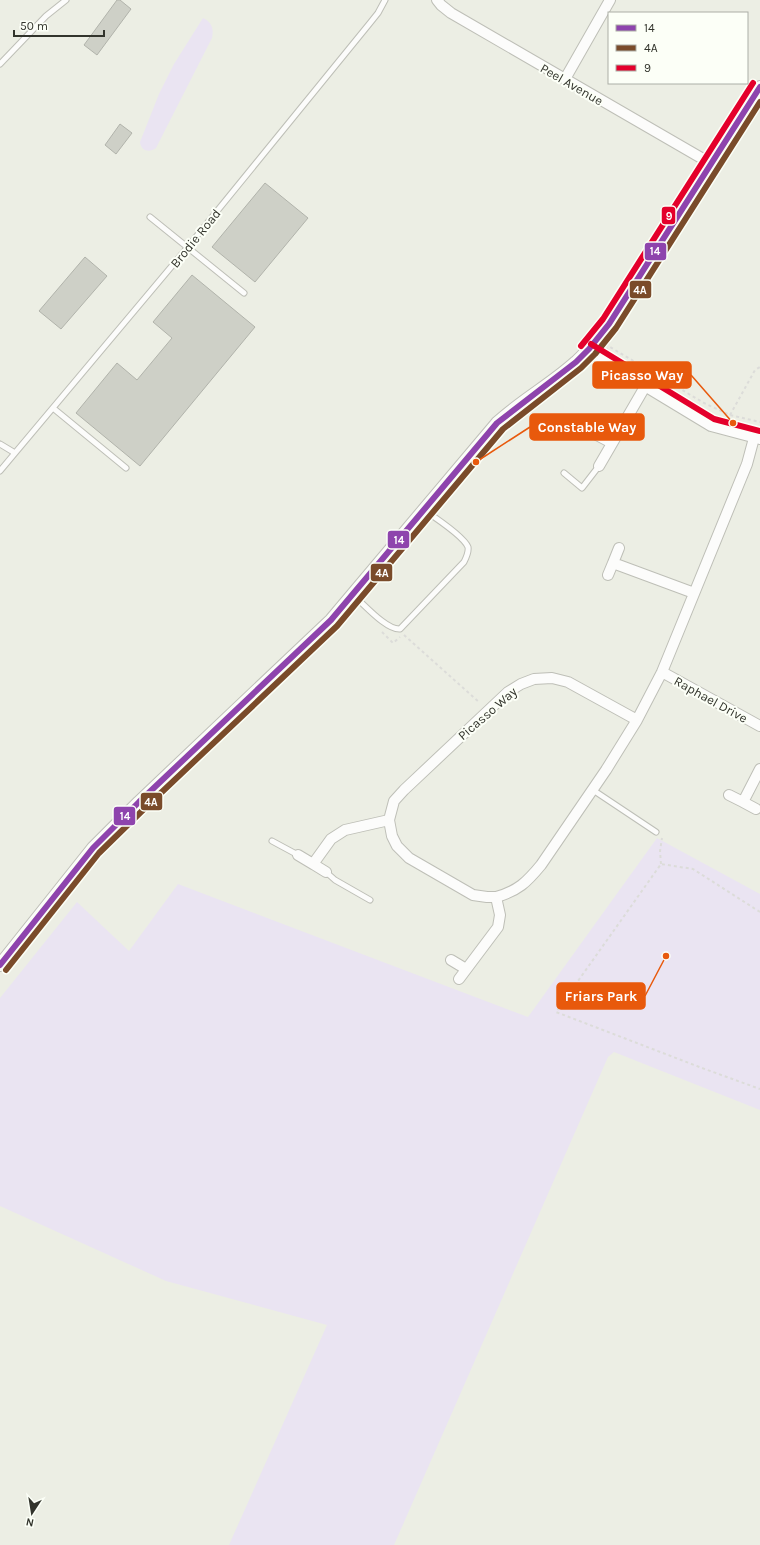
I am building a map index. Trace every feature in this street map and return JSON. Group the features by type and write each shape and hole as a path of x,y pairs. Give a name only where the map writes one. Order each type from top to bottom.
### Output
{"street":[{"name":"Peel Avenue","path":"438,0 441,5 451,13 710,163"},
{"path":"565,80 610,0"},
{"path":"0,965 93,848 139,802 331,620 497,423 568,369 587,351 609,324 710,163 760,87"},
{"path":"587,351 646,385 711,426 757,438"},
{"path":"599,466 646,385"},
{"path":"593,433 612,443"},
{"name":"Picasso Way","path":"637,720 568,682 552,678 534,679 521,684 508,692 394,801 390,820 392,836 397,846 409,858 473,895 496,897 510,893 518,889 529,879 541,865 593,790 637,720 662,672 757,438"},
{"path":"608,575 618,548"},
{"path":"613,563 694,593"},
{"name":"Raphael Drive","path":"662,672 760,726"},
{"path":"742,802 760,769"},
{"path":"729,795 756,809"},
{"path":"313,864 331,839 346,830 390,820"},
{"path":"298,855 326,872"},
{"path":"459,979 498,927 500,915 496,897"},
{"path":"451,960 466,969"}],"lane":[{"path":"0,64 46,16 66,0"},
{"name":"Brodie Road","path":"0,471 187,248 378,13 385,0"},
{"path":"150,217 244,293"},
{"path":"53,408 126,468"},
{"path":"0,444 15,452"},
{"path":"564,473 582,488 599,466"},
{"path":"353,594 392,629 400,629 464,562 468,553 468,547 465,543 423,509"},
{"path":"593,790 656,832"},
{"path":"272,841 298,855"},
{"path":"326,872 335,880 370,900"}],"path":[{"path":"599,358 610,347 704,403 730,415 760,422"},
{"path":"730,415 754,370 760,367"},
{"path":"382,632 393,643 403,634 488,711"},
{"path":"656,832 663,838 660,851 661,864 556,1012 760,1090"},
{"path":"661,864 693,869 760,912"}],"shaded area":[{"path":"203,18 212,26 212,38 156,148 148,151 142,147 140,142 159,94 174,64"},
{"path":"657,838 760,894 760,1110 614,1052 608,1057 394,1545 229,1545 327,1325 166,1281 0,1206 0,998 77,902 129,951 178,884 528,1017"}],"building":[{"path":"117,0 120,0 131,9 97,55 84,45"},
{"path":"120,124 132,133 116,154 105,145"},
{"path":"265,183 308,218 255,282 212,247"},
{"path":"85,257 107,276 61,329 39,311"},
{"path":"192,275 255,327 140,466 76,413 117,363 137,380 172,338 153,322"}],"transit line":[{"name":"9","path":"581,346 603,319 753,83"},
{"name":"14","path":"0,965 93,848 139,802 331,620 497,423 576,362 589,349 609,324 760,87"},
{"name":"4A","path":"6,970 99,853 337,626 503,429 581,368 595,354 616,328 760,102"},
{"name":"9","path":"591,344 714,419 760,431"}],"place":[{"name":"Picasso Way","path":"733,423"},
{"name":"Constable Way","path":"476,462"},
{"name":"Friars Park","path":"666,956"}]}
